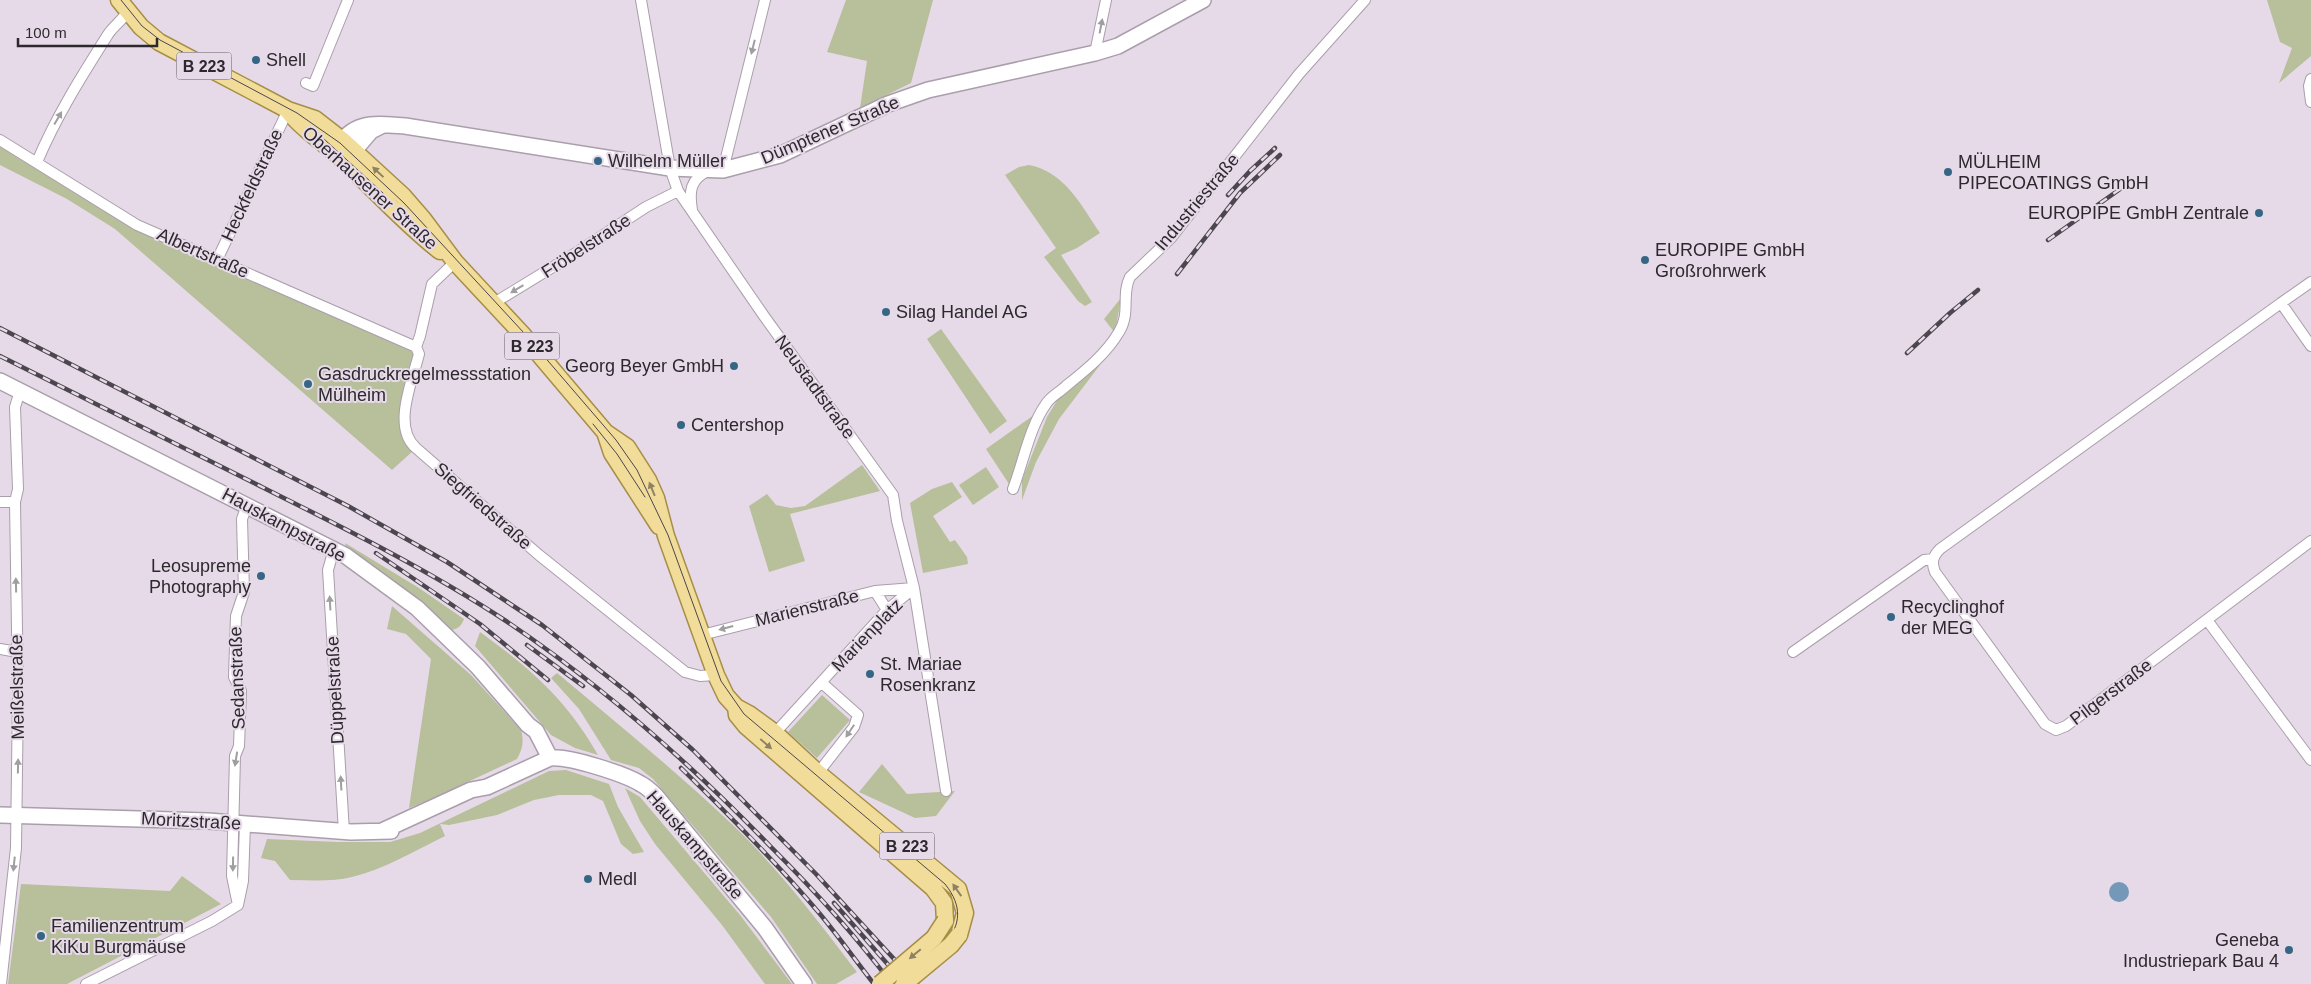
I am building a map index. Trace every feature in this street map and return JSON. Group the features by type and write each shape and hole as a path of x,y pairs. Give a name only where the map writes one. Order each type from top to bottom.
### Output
{"main road":[{"name":"Oberhausener Straße","path":"123,6 159,42 288,110 315,119 343,151 403,196 455,262 605,432 627,447 640,465 656,498 666,536 702,635 708,675 736,707 775,733 818,773 958,889 965,912 959,935 904,984"},
{"name":"Oberhausener Straße","path":"736,707 737,715 746,726 933,888 944,903 945,921 934,938 880,984"}],"street":[{"path":"306,83 314,86 348,0"},
{"name":"Neustadtstraße","path":"641,0 670,168 678,191 893,495 897,521 914,588 946,791"},
{"path":"724,170 765,0"},
{"path":"1096,53 1106,0"},
{"name":"Dümptener Straße","path":"343,151 357,128 368,124 405,126 670,168 708,171 724,170 780,155 888,104 928,90 1096,53 1118,46 1203,0"},
{"name":"Industriestraße","path":"1014,489 1038,417 1046,402 1090,367 1106,351 1122,327 1127,316 1127,286 1130,277 1171,238 1299,74 1365,0"},
{"path":"37,162 52,128 123,6"},
{"path":"2311,79 2309,86 2311,102"},
{"name":"Heckfeldstraße","path":"217,260 288,110"},
{"name":"Albertstraße","path":"0,140 137,225 416,347"},
{"path":"694,216 690,197 692,185 700,174 708,171"},
{"name":"Fröbelstraße","path":"494,304 646,207 678,191"},
{"name":"Siegfriedstraße","path":"455,262 432,284 416,347 418,354 403,422 404,430 412,445 539,555 686,672 708,675"},
{"path":"1794,652 1924,560 1933,559 1940,549 2311,282"},
{"path":"2281,303 2311,346"},
{"name":"Hauskampstraße","path":"0,381 334,549 417,608 478,667 528,725 536,731 544,760 562,758 576,761 640,783 656,796 765,928 804,984"},
{"name":"Meißelstraße","path":"1,984 16,848 17,652 15,502 18,489 18,451 15,407 20,391"},
{"path":"0,502 15,502"},
{"name":"Sedanstraße","path":"86,984 212,921 238,905 232,876 239,823 235,756 239,746 241,691 234,677 236,616 244,592 242,519 247,505"},
{"name":"Pilgerstraße","path":"1933,559 1935,572 2045,724 2056,730 2066,726 2311,541"},
{"name":"Düppelstraße","path":"334,549 328,570 344,832"},
{"name":"Marienstraße","path":"702,635 875,591 914,588"},
{"name":"Marienplatz","path":"775,733 887,610 914,588"},
{"path":"875,591 887,610"},
{"path":"2207,620 2311,760"},
{"path":"0,649 17,652"},
{"name":"Marienplatz","path":"818,773 854,727 858,715 822,683"},
{"name":"Moritzstraße","path":"0,815 239,823 344,832 396,831 421,823 475,797 486,787 544,760"}],"green space":[{"path":"846,0 933,0 911,83 860,108 867,61 827,52"},
{"path":"2267,0 2311,0 2311,56 2279,83 2292,48 2280,42"},
{"path":"0,146 139,231 415,351 402,421 414,450 392,470 115,229 67,199 0,165"},
{"path":"1029,165 1042,169 1062,182 1079,201 1100,233 1077,248 1061,255 1092,302 1085,306 1078,301 1044,257 1056,248 1005,175 1019,167"},
{"path":"1121,298 1115,333 1104,319"},
{"path":"941,329 1007,421 990,434 927,339"},
{"path":"1100,365 1059,419 1036,462 1022,500 1022,480 1047,417 1058,399"},
{"path":"1038,412 1009,484 986,449"},
{"path":"862,465 880,491 790,514 805,561 769,572 749,506 767,494 776,505 791,508 805,506"},
{"path":"986,467 999,487 973,505 959,485"},
{"path":"952,482 962,497 933,516 950,542 955,540 967,557 968,564 923,573 910,503 932,489"},
{"path":"345,543 419,588 464,619 461,625 452,630 346,548"},
{"path":"392,606 471,675 521,730 522,738 522,748 517,759 409,808 431,659 406,634 387,629"},
{"path":"480,632 546,686 573,717 598,755 575,748 551,735 475,646"},
{"path":"557,673 625,729 735,827 783,879 857,972 836,984 817,984 771,917 653,779 639,768 611,760 579,709 551,678"},
{"path":"822,695 850,720 817,758 788,732"},
{"path":"882,764 907,794 955,791 936,816 915,818 859,792"},
{"path":"566,770 609,784 618,807 644,852 633,854 621,844 603,801 591,795 559,795 534,800 497,815 449,825 440,824 445,836 388,864 364,874 344,879 290,880 275,861 261,858 267,839 390,842 420,833 549,771"},
{"path":"625,788 640,797 740,915 792,984 765,984 722,925 655,844 640,821"},
{"path":"182,876 221,904 67,984 8,984 21,884 170,891"}],"water":[{"path":"2119,882 2126,885 2129,892 2126,899 2119,902 2112,899 2109,892 2112,885"}],"tram line":[{"path":"121,0 142,26 160,40 297,113 340,143 404,203 524,333 616,440 637,470 668,535 721,681 744,714 945,884 955,900 958,915 955,929 947,941 936,953 897,984"},
{"path":"324,139 383,193"},
{"path":"593,424 617,454 645,497"}],"railway":[{"path":"1228,195 1275,148"},
{"path":"1177,274 1240,193 1280,155"},
{"path":"2048,240 2123,187"},
{"path":"1907,353 1978,290"},
{"path":"0,328 348,506 447,562 542,625 631,695 693,750 816,874 917,984"},
{"path":"0,356 384,549 476,602 542,646 611,699 709,785 818,896 849,930 892,984"},
{"path":"376,553 480,624 548,680"},
{"path":"527,645 583,686"},
{"path":"681,768 804,895 874,984"},
{"path":"834,903 905,984"}],"place":[{"name":"Shell","path":"256,60"},
{"name":"Wilhelm Müller","path":"598,161"},
{"name":"MÜLHEIM PIPECOATINGS GmbH","path":"1948,172"},
{"name":"EUROPIPE GmbH Zentrale","path":"2259,213"},
{"name":"EUROPIPE GmbH Großrohrwerk","path":"1645,260"},
{"name":"Silag Handel AG","path":"886,312"},
{"name":"Georg Beyer GmbH","path":"734,366"},
{"name":"Gasdruckregelmessstation Mülheim","path":"308,384"},
{"name":"Centershop","path":"681,425"},
{"name":"Leosupreme Photography","path":"261,576"},
{"name":"Recyclinghof der MEG","path":"1891,617"},
{"name":"St. Mariae Rosenkranz","path":"870,674"},
{"name":"Medl","path":"588,879"},
{"name":"Familienzentrum KiKu Burgmäuse","path":"41,936"},
{"name":"Geneba Industriepark Bau 4","path":"2289,950"}]}
